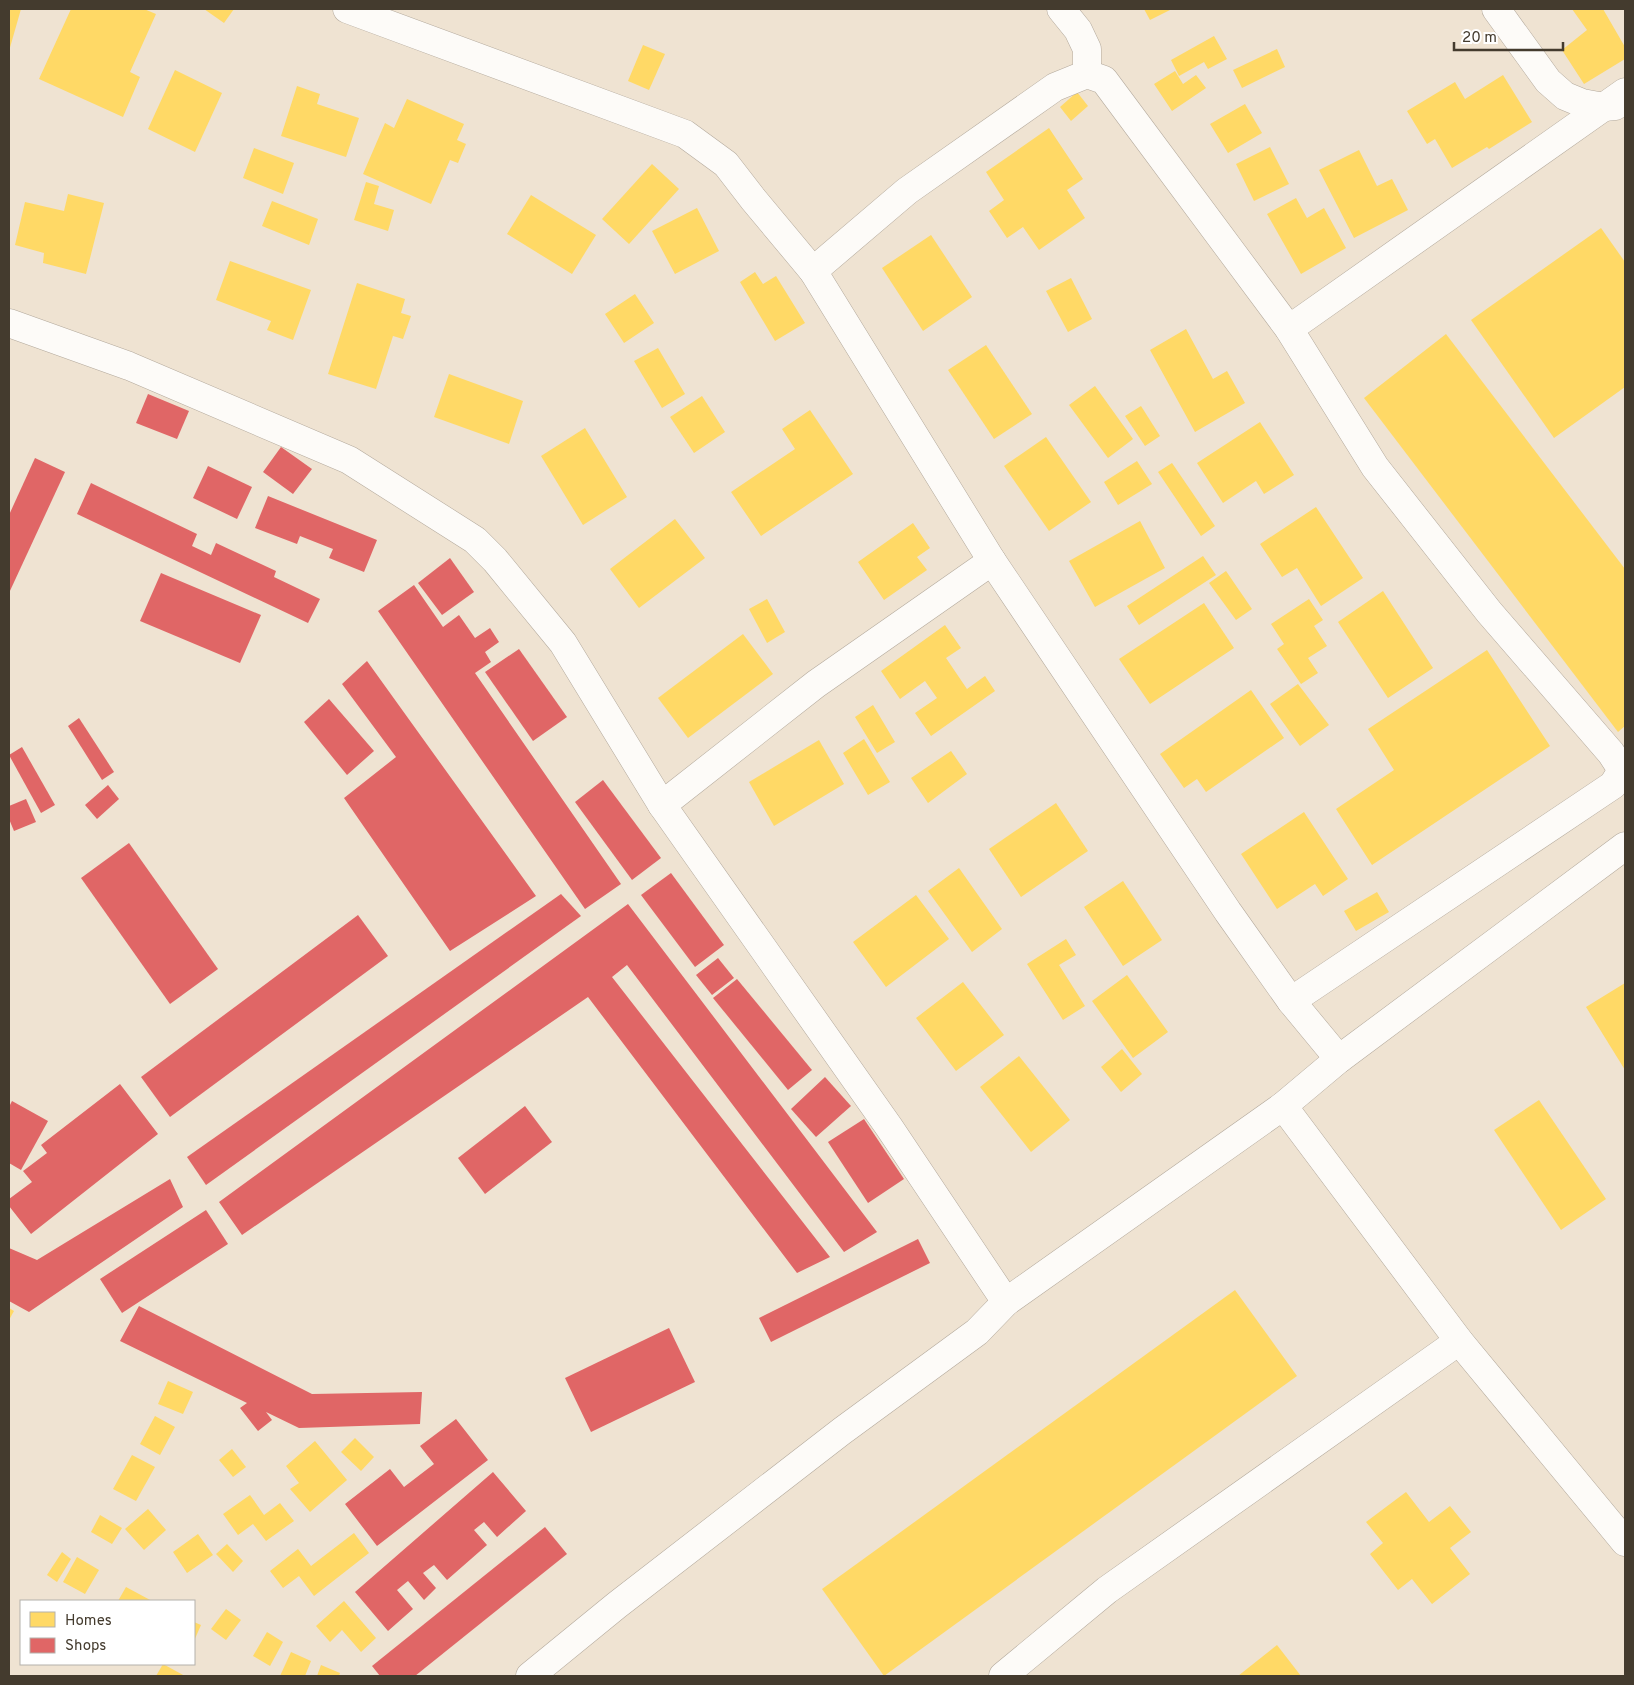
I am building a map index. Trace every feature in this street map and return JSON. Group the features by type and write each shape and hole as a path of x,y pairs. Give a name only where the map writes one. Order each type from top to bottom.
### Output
{"street":[{"path":"347,9 685,134 726,164 752,199 813,271 992,561 1228,912 1291,1001 1339,1059"},
{"path":"1061,9 1078,30 1087,50 1087,74"},
{"path":"1496,9 1548,81 1565,96 1582,103 1618,101"},
{"path":"813,271 907,191 1055,86 1087,74 1104,80 1289,329 1375,466 1489,612 1611,753 1622,770 1613,785 1291,1001"},
{"path":"1289,329 1618,101"},
{"path":"9,323 129,366 349,460 475,540 495,560 563,643 662,805 889,1127 1006,1302"},
{"path":"662,805 816,684 992,561"},
{"path":"530,1676 617,1605 834,1437 977,1332 1006,1302 1283,1106 1339,1059 1625,846"},
{"path":"1283,1106 1459,1340 1625,1542"},
{"path":"1003,1676 1107,1590 1459,1340"}],"building: Homes":[{"path":"9,9 21,9 9,51"},
{"path":"71,9 144,9 156,14 130,72 140,77 123,117 39,79"},
{"path":"204,9 234,9 224,23"},
{"path":"1144,9 1172,9 1150,20"},
{"path":"1572,9 1603,9 1625,47 1625,59 1584,84 1562,50 1587,30"},
{"path":"1214,36 1227,59 1208,69 1204,62 1179,76 1171,60"},
{"path":"643,45 665,54 649,90 628,81"},
{"path":"1277,49 1285,67 1242,88 1233,70"},
{"path":"175,70 222,93 195,152 148,129"},
{"path":"1175,71 1183,84 1196,75 1206,88 1172,111 1154,84"},
{"path":"1503,75 1532,122 1489,149 1487,147 1452,168 1435,139 1427,144 1407,111 1455,82 1465,99"},
{"path":"297,86 320,94 317,104 359,118 346,157 281,136"},
{"path":"1077,92 1088,106 1071,121 1060,107"},
{"path":"407,99 464,124 457,140 466,144 458,163 450,160 431,204 363,174 385,123 394,128"},
{"path":"1245,104 1262,133 1228,153 1210,124"},
{"path":"1049,128 1083,179 1067,190 1085,218 1039,250 1023,227 1007,238 989,211 1004,200 986,172"},
{"path":"1270,147 1289,184 1254,201 1236,164"},
{"path":"254,148 294,163 283,194 243,178"},
{"path":"1359,150 1377,186 1392,179 1408,210 1354,238 1319,170"},
{"path":"652,164 679,189 629,244 602,219"},
{"path":"366,182 379,186 374,204 394,210 388,231 354,220"},
{"path":"68,194 104,203 86,274 43,263 44,253 15,245 25,202 64,211"},
{"path":"531,195 596,235 572,274 507,234"},
{"path":"1296,198 1307,218 1324,208 1346,248 1301,274 1267,214"},
{"path":"272,201 318,219 309,245 262,226"},
{"path":"697,208 719,251 675,274 652,231"},
{"path":"1601,228 1625,262 1625,387 1554,438 1471,320"},
{"path":"931,235 972,297 923,331 882,268"},
{"path":"230,261 311,290 293,340 267,330 271,321 216,300"},
{"path":"755,272 763,284 776,276 805,323 775,341 740,282"},
{"path":"1071,278 1092,319 1068,332 1046,291"},
{"path":"357,283 405,299 401,313 411,316 403,339 393,336 376,389 328,374"},
{"path":"635,294 654,323 624,343 605,314"},
{"path":"1186,329 1213,379 1227,371 1245,403 1195,432 1150,350"},
{"path":"1446,334 1625,569 1625,726 1618,732 1364,398"},
{"path":"986,345 1032,414 994,439 948,370"},
{"path":"658,348 685,394 662,408 634,361"},
{"path":"449,374 523,401 509,444 434,417"},
{"path":"1095,386 1133,439 1108,458 1069,405"},
{"path":"702,396 725,432 694,453 670,417"},
{"path":"1141,406 1160,436 1145,446 1125,416"},
{"path":"810,410 853,474 761,536 731,492 795,449 782,429"},
{"path":"1260,422 1294,475 1264,494 1256,481 1223,503 1197,463"},
{"path":"585,428 627,497 583,525 541,456"},
{"path":"1046,437 1091,502 1049,531 1004,466"},
{"path":"1137,461 1152,484 1118,505 1104,482"},
{"path":"1172,463 1215,526 1201,536 1158,472"},
{"path":"1316,507 1363,578 1321,606 1297,568 1282,577 1260,544"},
{"path":"675,519 705,558 639,608 610,569"},
{"path":"1140,521 1165,568 1095,607 1069,561"},
{"path":"913,523 930,548 917,557 927,570 884,600 858,562"},
{"path":"1203,556 1216,575 1139,625 1127,606"},
{"path":"1226,571 1252,609 1236,620 1209,583"},
{"path":"1383,591 1433,668 1388,698 1338,622"},
{"path":"767,599 785,632 767,643 749,609"},
{"path":"1309,599 1323,620 1314,626 1327,646 1308,658 1318,673 1301,684 1277,649 1284,644 1271,624"},
{"path":"1204,603 1234,648 1150,704 1119,659"},
{"path":"945,625 961,648 946,658 967,689 985,676 995,691 931,736 915,713 937,698 925,681 900,699 881,671"},
{"path":"743,634 773,674 688,738 658,698"},
{"path":"1487,650 1550,746 1372,865 1336,809 1394,770 1368,729"},
{"path":"1298,684 1329,725 1300,746 1270,704"},
{"path":"1251,690 1284,738 1206,792 1197,779 1184,788 1160,754"},
{"path":"873,705 895,742 877,753 855,717"},
{"path":"864,739 890,782 868,795 843,753"},
{"path":"819,740 844,784 774,826 749,782"},
{"path":"951,751 967,774 928,803 911,778"},
{"path":"1056,803 1088,851 1021,897 989,849"},
{"path":"1304,812 1348,879 1323,896 1315,884 1277,909 1241,854"},
{"path":"959,868 1002,929 972,952 928,891"},
{"path":"1123,881 1162,940 1123,966 1084,907"},
{"path":"1377,892 1389,912 1356,931 1344,911"},
{"path":"916,895 949,939 886,987 853,942"},
{"path":"1066,939 1076,955 1059,965 1085,1006 1063,1020 1027,964"},
{"path":"1127,975 1168,1032 1133,1058 1092,1001"},
{"path":"963,982 1004,1035 956,1071 916,1018"},
{"path":"1625,983 1625,1070 1586,1007"},
{"path":"1122,1049 1142,1074 1121,1092 1101,1067"},
{"path":"1019,1056 1070,1120 1031,1152 980,1087"},
{"path":"1539,1100 1606,1199 1561,1230 1494,1130"},
{"path":"1235,1290 1297,1376 884,1676 822,1589"},
{"path":"9,1308 14,1311 9,1320"},
{"path":"168,1381 193,1392 183,1414 158,1404"},
{"path":"155,1416 175,1427 160,1455 140,1444"},
{"path":"355,1438 374,1457 361,1471 341,1452"},
{"path":"315,1441 347,1480 310,1512 290,1489 299,1483 286,1466"},
{"path":"232,1449 246,1467 233,1477 219,1460"},
{"path":"132,1455 155,1467 136,1501 113,1489"},
{"path":"1406,1492 1429,1522 1450,1506 1471,1532 1450,1548 1470,1574 1432,1604 1412,1579 1398,1590 1370,1554 1383,1543 1366,1522"},
{"path":"250,1495 264,1515 280,1503 294,1521 266,1541 253,1524 238,1535 223,1514"},
{"path":"148,1509 166,1530 144,1550 125,1529"},
{"path":"100,1515 122,1528 112,1544 91,1532"},
{"path":"354,1533 369,1553 314,1596 299,1576 283,1588 270,1571 298,1549 311,1566"},
{"path":"198,1534 213,1555 187,1573 173,1552"},
{"path":"227,1544 243,1561 233,1572 216,1554"},
{"path":"62,1552 71,1559 57,1582 47,1575"},
{"path":"77,1557 99,1570 85,1594 63,1582"},
{"path":"126,1587 150,1600 119,1600"},
{"path":"344,1601 376,1638 361,1652 342,1630 330,1642 316,1626"},
{"path":"226,1609 241,1620 226,1640 211,1629"},
{"path":"195,1622 201,1625 195,1639"},
{"path":"267,1632 283,1642 270,1666 253,1656"},
{"path":"1277,1645 1301,1676 1238,1676"},
{"path":"291,1652 311,1661 305,1676 280,1676"},
{"path":"162,1665 165,1665 185,1676 156,1676"},
{"path":"321,1665 340,1673 339,1676 317,1676"}],"building: Shops":[{"path":"148,394 189,411 177,439 136,423"},
{"path":"281,447 312,469 293,494 263,472"},
{"path":"35,458 65,472 9,593 9,515"},
{"path":"208,466 252,487 237,519 193,498"},
{"path":"91,483 197,534 192,546 211,555 216,543 276,571 274,577 320,599 308,623 77,514"},
{"path":"268,496 377,540 364,572 329,558 333,549 300,536 297,544 255,528"},
{"path":"450,558 474,592 442,615 418,583"},
{"path":"161,573 261,615 240,663 140,621"},
{"path":"414,585 443,627 459,615 475,638 490,628 499,642 485,652 491,662 475,673 621,884 585,909 378,611"},
{"path":"519,649 567,717 533,741 485,672"},
{"path":"367,661 536,896 450,951 344,798 396,757 342,684"},
{"path":"329,699 374,751 347,775 304,722"},
{"path":"79,718 114,772 102,780 68,726"},
{"path":"22,747 55,805 41,813 9,755"},
{"path":"603,780 661,858 632,880 575,802"},
{"path":"108,785 119,799 97,819 85,805"},
{"path":"26,799 36,822 14,831 9,819 9,806"},
{"path":"129,843 218,969 170,1004 81,878"},
{"path":"671,873 724,945 695,967 641,895"},
{"path":"561,894 581,916 206,1185 187,1157"},
{"path":"628,904 877,1232 844,1252 627,965 612,977 830,1257 797,1273 588,997 242,1235 219,1202"},
{"path":"358,915 388,956 170,1117 141,1077"},
{"path":"718,958 734,978 712,995 696,975"},
{"path":"737,979 812,1070 788,1090 713,998"},
{"path":"825,1077 851,1106 816,1137 791,1109"},
{"path":"120,1084 158,1134 31,1234 9,1206 9,1199 32,1182 23,1171 47,1153 41,1145"},
{"path":"12,1101 48,1121 21,1170 9,1163 9,1107"},
{"path":"525,1106 552,1142 485,1194 458,1158"},
{"path":"864,1119 904,1179 868,1203 828,1142"},
{"path":"170,1179 183,1207 29,1312 9,1301 9,1248 37,1260"},
{"path":"206,1210 228,1244 122,1313 100,1279"},
{"path":"918,1239 930,1263 771,1342 759,1318"},
{"path":"139,1306 312,1394 422,1392 420,1424 299,1428 266,1412 272,1420 258,1431 240,1408 247,1403 120,1341"},
{"path":"669,1328 695,1382 591,1432 565,1378"},
{"path":"456,1419 488,1460 377,1546 345,1504 390,1469 404,1487 434,1464 420,1446"},
{"path":"493,1472 526,1511 497,1537 484,1522 474,1530 487,1545 447,1580 434,1565 423,1573 436,1588 424,1600 408,1581 397,1590 413,1609 388,1631 355,1592"},
{"path":"545,1527 567,1554 415,1676 380,1676 372,1666"}]}
